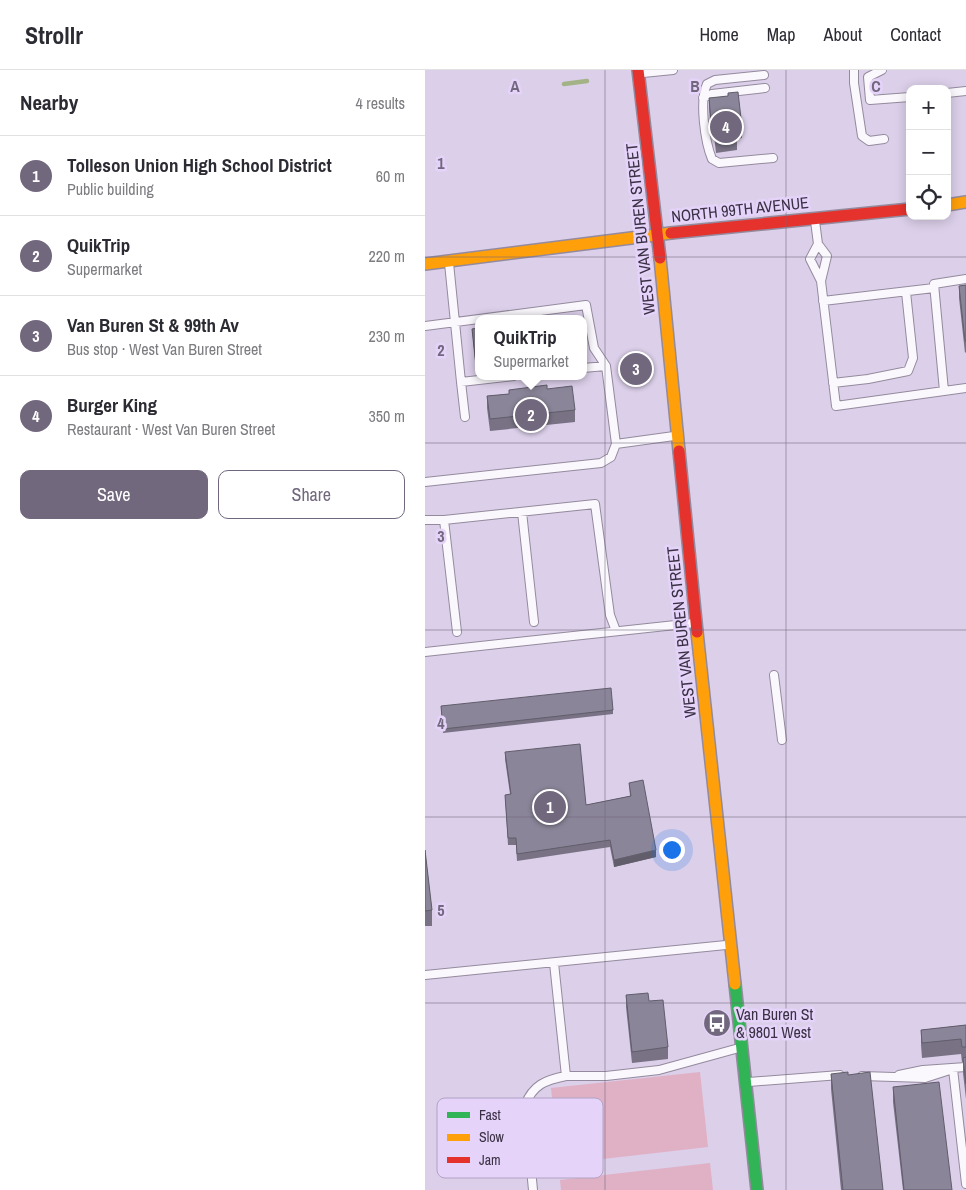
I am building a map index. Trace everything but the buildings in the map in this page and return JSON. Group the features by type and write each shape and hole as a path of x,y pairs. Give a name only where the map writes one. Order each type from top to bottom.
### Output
{"main road":[{"name":"WEST VAN BUREN STREET","path":"638,72 658,234 696,623 757,1190"},
{"path":"951,204 966,202"},
{"name":"NORTH 99TH AVENUE","path":"425,264 658,234 906,209"}],"lane":[{"path":"638,72 673,70"},
{"path":"854,70 862,136 869,141 884,139"},
{"path":"870,100 867,77 882,70"},
{"path":"764,75 715,80 707,84 703,98 707,148 712,159 719,163 773,158"},
{"path":"703,98 712,94 765,88"},
{"path":"951,93 966,91"},
{"path":"857,102 906,96"},
{"path":"815,218 817,244 810,259 821,281"},
{"path":"817,244 827,256 821,281 836,406 966,388"},
{"path":"449,261 465,417"},
{"path":"944,391 934,284 966,279"},
{"path":"823,301 934,288"},
{"path":"833,383 868,380 908,371 913,358 906,292"},
{"path":"425,482 601,463 611,457 616,444 606,366 594,348 586,305 550,310 532,315"},
{"path":"550,310 551,315"},
{"path":"425,326 475,320"},
{"path":"587,368 606,366"},
{"path":"461,382 475,380"},
{"path":"616,444 678,435"},
{"path":"425,520 444,520 595,504 610,614 616,631"},
{"path":"522,512 534,622"},
{"path":"444,520 457,632"},
{"path":"425,652 696,623"},
{"path":"774,675 782,740"},
{"path":"425,976 731,945"},
{"path":"554,962 566,1076"},
{"path":"528,1098 538,1085 548,1079 566,1076 606,1076 659,1070 741,1048"},
{"path":"745,1083 831,1075 925,1078 966,1067"},
{"path":"953,1069 966,1184"}],"shaded area":[{"path":"700,1072 708,1147 603,1159 603,1098 552,1098 551,1088"},
{"path":"710,1163 713,1190 561,1190 560,1180 603,1178 603,1175"}],"waterway":[{"path":"564,84 587,81"}],"traffic: fast":[{"path":"735,984 757,1190"}],"traffic: slow":[{"path":"951,204 966,202"},
{"path":"425,264 671,233"},
{"path":"660,258 679,451"},
{"path":"697,632 735,984"}],"traffic: jam":[{"path":"638,70 660,258"},
{"path":"671,233 906,209"},
{"path":"679,451 697,632"}],"place":[{"name":"Burger King","path":"726,127"},
{"name":"Van Buren St & 99th Av","path":"636,369"},
{"name":"QuikTrip","path":"531,415"},
{"name":"Tolleson Union High School District","path":"550,807"},
{"name":"Van Buren St & 9801 West","path":"717,1023"}]}
